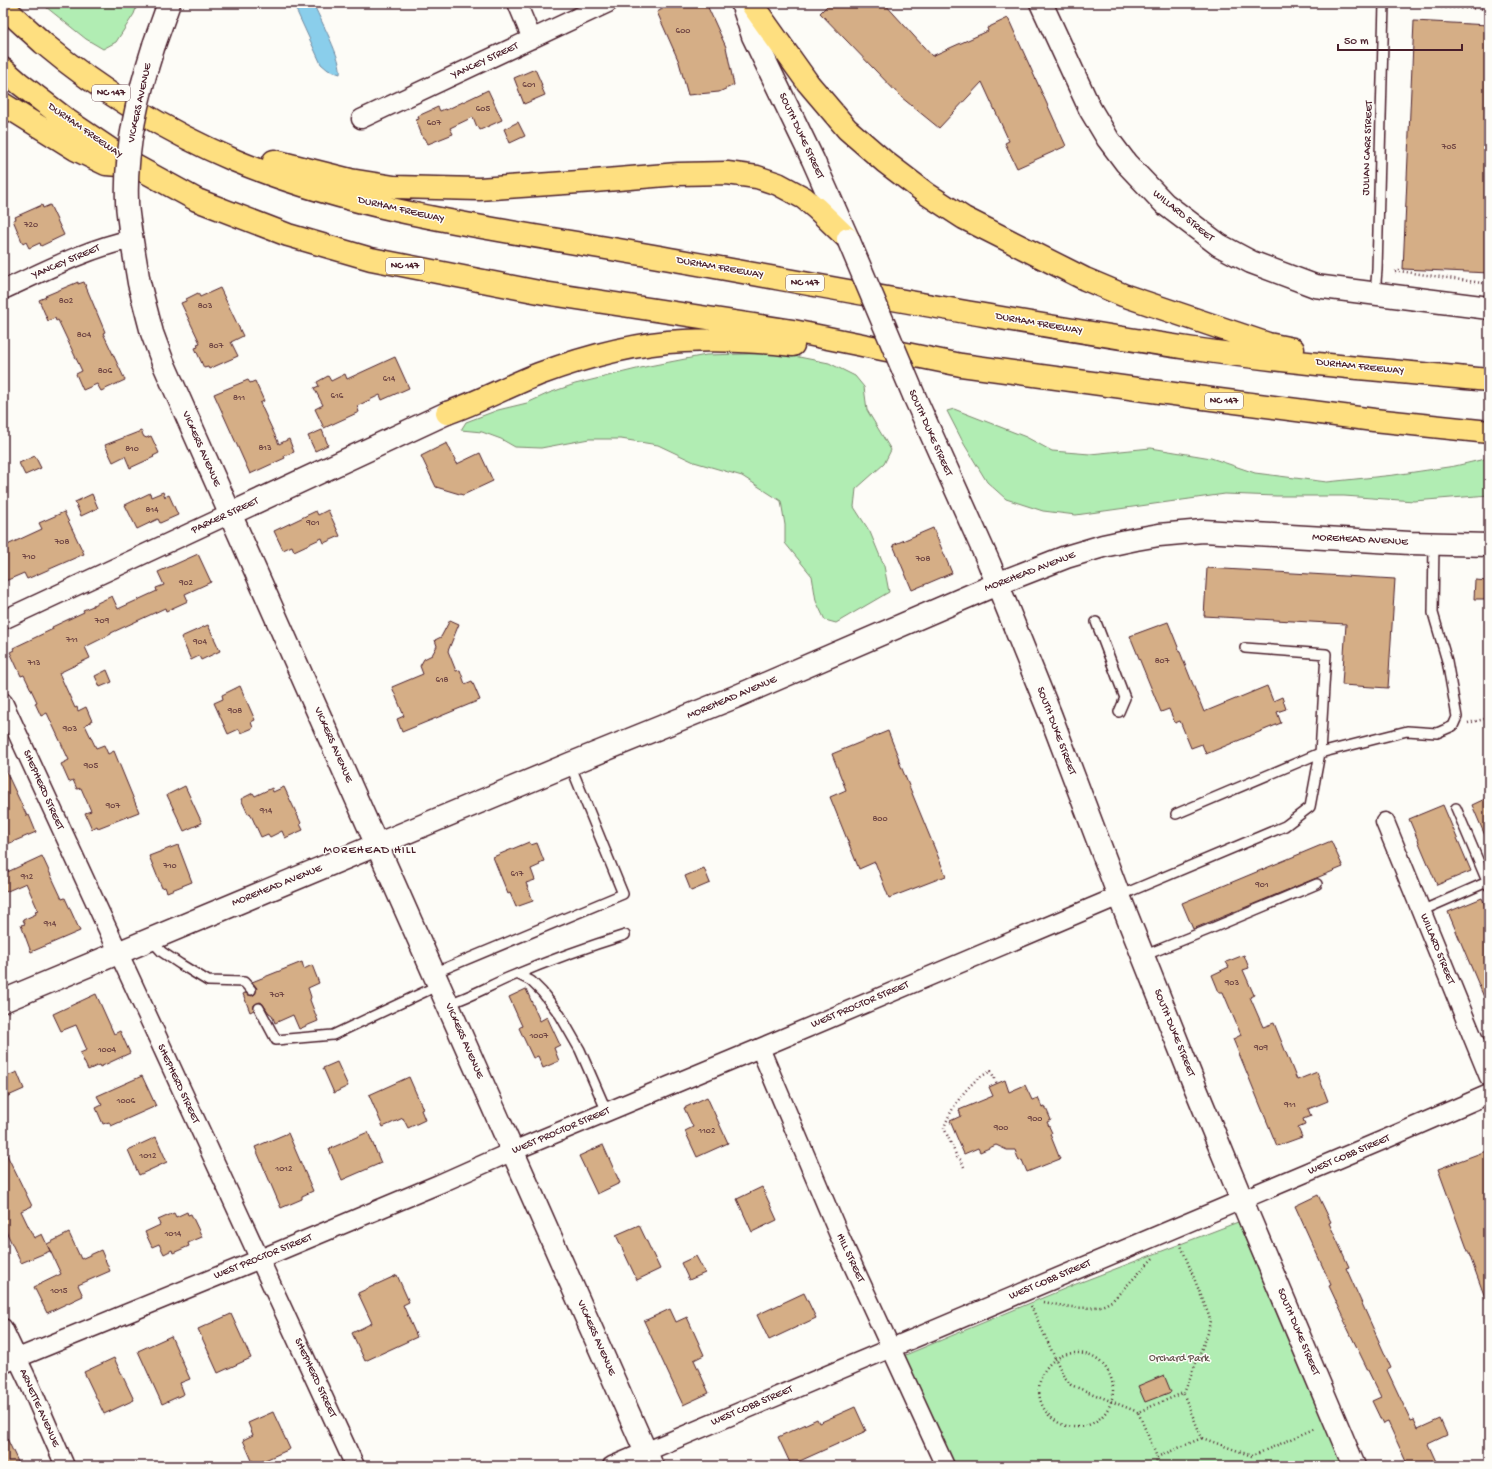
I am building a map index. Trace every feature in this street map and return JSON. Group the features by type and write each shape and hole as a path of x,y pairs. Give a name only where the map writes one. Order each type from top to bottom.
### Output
{"highway":[{"path":"751,3 808,83 847,129 891,167 927,194 964,218 1085,279 1124,295 1268,344 1384,370"},
{"name":"DURHAM FREEWAY","path":"3,6 44,44 120,100 203,145 233,159 273,175 365,203 458,223 672,259 1073,330 1197,350 1489,380"},
{"name":"DURHAM FREEWAY","path":"3,69 67,120 135,166 197,200 288,235 371,259 544,293 793,331 960,365 1374,420 1489,432"},
{"path":"3,104 75,149 106,164 135,166"},
{"path":"233,159 274,161 350,180 394,187 479,189 678,174 727,173 757,177 778,184 804,198 817,208 848,239"},
{"path":"447,413 539,374 579,361 618,350 651,344 683,341 752,341 800,345 880,357 960,365"}],"main road":[{"name":"VICKERS AVENUE","path":"169,3 154,45 141,89 133,126 127,201 130,234 139,283 152,333 162,360 649,1459"},
{"name":"SOUTH DUKE STREET","path":"742,3 753,36 813,160 915,398 998,584 1050,714 1143,956 1242,1200 1336,1419 1354,1466"},
{"name":"WILLARD STREET","path":"1042,3 1090,109 1108,139 1126,163 1165,204 1219,245 1251,262 1315,286 1489,308"},
{"name":"PARKER STREET","path":"230,514 447,413"},
{"name":"MOREHEAD AVENUE","path":"3,1001 570,764 735,697 998,584 1066,557 1096,548 1136,539 1203,531 1489,545"}],"street":[{"path":"517,3 532,39"},
{"name":"YANCEY STREET","path":"361,119 608,3"},
{"name":"YANCEY STREET","path":"3,290 130,234"},
{"name":"PARKER STREET","path":"3,620 230,514"},
{"name":"SHEPHERD STREET","path":"3,702 117,953 355,1466"},
{"name":"WILLARD STREET","path":"1385,822 1489,1077"},
{"name":"WEST PROCTOR STREET","path":"10,1361 440,1184 513,1151 1119,896"},
{"name":"HILL STREET","path":"760,1048 839,1235 945,1466"},
{"name":"WEST COBB STREET","path":"612,1466 649,1459 891,1348 1489,1094"},
{"name":"ARNETTE AVENUE","path":"3,1328 10,1361 65,1466"}],"lane":[{"name":"JULIAN CARR STREET","path":"1375,294 1377,270 1384,3"},
{"path":"1176,814 1320,753 1407,731 1437,733 1453,726 1457,717 1447,661 1433,613 1434,543"},
{"path":"1096,622 1126,698 1119,712"},
{"path":"1119,896 1285,826 1310,807 1320,753 1326,654 1245,648"},
{"path":"259,1008 276,1040 333,1035 440,987 623,894 570,764"},
{"path":"1421,911 1488,884 1456,808"},
{"path":"1143,956 1316,884"},
{"path":"440,987 462,1000 518,974 584,948 625,935"},
{"path":"150,939 162,952 208,980 244,982 252,990"},
{"path":"518,974 532,981 560,1015 580,1050 606,1112"}],"path":[{"path":"1437,7 1489,9"},
{"path":"1395,272 1399,271 1489,284"},
{"path":"1453,726 1489,718"},
{"path":"964,1167 962,1160 957,1157 944,1128 948,1117 961,1097 976,1080 991,1071 997,1084"},
{"path":"1186,1240 1178,1243 1210,1320 1208,1333 1184,1393 1202,1438"},
{"path":"1039,1303 1076,1308 1105,1304 1112,1301 1157,1254"},
{"path":"1035,1304 1030,1306 1055,1360 1063,1375 1072,1385 1138,1412 1184,1393"},
{"path":"1074,1353 1089,1356 1103,1364 1111,1378 1113,1393 1111,1402 1104,1415 1092,1424 1077,1428 1069,1427 1052,1420 1042,1406 1039,1390 1042,1375 1055,1360 1066,1354 1074,1353"},
{"path":"1138,1412 1157,1457 1156,1466"},
{"path":"1157,1457 1202,1438 1252,1456 1336,1419"}],"green space":[{"path":"41,3 138,3 134,14 116,42 103,49 86,39"},
{"path":"779,353 829,363 855,376 864,387 867,410 891,450 884,464 856,489 854,507 870,532 884,566 889,592 836,623 825,620 816,601 812,576 785,543 785,525 781,501 742,476 694,462 658,445 621,439 589,439 541,448 515,447 501,439 482,432 461,430 466,422 498,410 527,403 549,393 575,384 649,366 706,355"},
{"path":"954,409 1026,437 1052,451 1090,454 1151,448 1211,458 1255,473 1327,482 1394,475 1455,466 1489,458 1489,495 1414,501 1344,496 1225,494 1076,515 1043,511 1006,499 987,482 964,444 947,411"},
{"name":"Orchard Park","path":"1238,1222 1342,1466 955,1466 903,1356 1076,1284"}],"water":[{"path":"293,3 313,3 338,59 340,74 328,70 321,64"}],"building":[{"path":"674,3 706,3 726,47 734,85 719,92 688,95 679,62 657,12"},
{"path":"830,3 884,3 932,56 988,31 987,28 1008,18 1066,146 1017,168 1005,143 1009,141 982,82 939,128 901,97 820,13"},
{"path":"1414,21 1489,25 1489,273 1403,269"},
{"path":"535,69 545,95 524,104 514,78"},
{"path":"488,90 502,120 480,130 478,126 477,127 473,117 450,128 453,134 428,144 425,138 423,138 416,120 419,119 418,116 438,107 440,111 446,110"},
{"path":"518,122 525,136 510,143 504,129"},
{"path":"42,205 43,208 50,205 64,235 41,246 40,243 29,248 26,242 23,244 13,220 16,219 15,217"},
{"path":"78,282 78,284 84,282 105,332 103,333 125,380 101,391 97,384 83,390 76,374 82,371 58,320 56,321 55,318 48,321 39,300"},
{"path":"220,288 243,336 231,342 238,356 209,369 208,367 204,368 195,348 198,347 197,344 200,343 181,303 198,293 200,297"},
{"path":"395,357 409,388 382,400 380,395 357,406 359,412 324,428 315,409 323,405 314,388 319,386 317,382 328,376 331,381 345,374 347,379"},
{"path":"248,380 250,383 255,381 264,401 260,403 279,444 289,439 294,452 284,456 285,458 250,474 214,394"},
{"path":"322,430 328,445 315,451 308,436"},
{"path":"141,431 146,438 151,436 159,453 153,456 154,457 130,468 125,456 113,462 105,445"},
{"path":"447,443 457,464 480,453 493,481 463,495 436,487 421,456"},
{"path":"35,456 41,468 25,475 19,463"},
{"path":"163,492 165,497 169,495 178,515 160,523 158,519 137,529 125,505 150,493 151,497"},
{"path":"92,494 98,508 81,516 75,502"},
{"path":"328,510 340,536 324,543 322,538 294,551 292,546 283,550 274,531 316,511 318,515"},
{"path":"64,512 84,554 27,579 24,573 3,582 3,547 42,529 39,523"},
{"path":"933,528 952,573 912,590 893,545"},
{"path":"198,554 211,582 185,594 188,601 166,611 165,608 85,647 90,658 59,673 75,708 77,707 78,711 86,707 92,721 85,725 96,748 104,745 108,754 114,751 139,812 92,829 85,813 91,811 81,788 77,789 73,780 69,782 61,764 69,760 47,713 41,716 35,703 37,702 24,675 21,676 10,652 14,650 13,648 53,629 52,627 84,612 83,610 112,596 118,609 157,591 156,588 164,585 158,572"},
{"path":"1207,568 1395,579 1388,688 1342,685 1346,624 1204,616"},
{"path":"1475,580 1489,581 1489,599 1474,599"},
{"path":"450,620 459,624 448,651 456,671 460,670 465,684 472,681 480,700 402,732 397,719 404,716 392,687 423,674 420,666 424,659 432,655 437,646 435,640 441,637"},
{"path":"1168,622 1204,712 1267,686 1273,701 1282,697 1286,709 1277,712 1281,723 1206,754 1202,744 1191,748 1180,721 1175,723 1169,709 1161,712 1130,636"},
{"path":"208,625 220,651 201,660 199,656 191,660 181,637"},
{"path":"107,670 112,682 100,687 95,676"},
{"path":"240,686 255,720 251,722 253,728 241,733 239,729 228,734 214,703 223,699 222,695"},
{"path":"888,731 946,876 889,898 875,862 859,869 830,797 846,790 832,754"},
{"path":"3,765 27,816 29,815 36,832 3,846"},
{"path":"185,786 202,823 184,831 167,795"},
{"path":"284,787 303,830 285,838 282,831 270,837 268,834 261,837 250,813 248,814 241,799 253,793 255,796 272,788 273,792"},
{"path":"1489,797 1489,845 1472,805"},
{"path":"1443,805 1471,871 1437,885 1409,819"},
{"path":"1331,841 1343,867 1193,929 1182,903"},
{"path":"529,842 531,845 537,843 544,861 539,863 540,865 531,869 535,880 526,883 533,901 516,907 510,893 508,894 493,857"},
{"path":"178,845 192,882 167,892 165,887 162,888 149,856"},
{"path":"42,856 62,899 65,898 80,931 31,952 21,925 25,924 23,920 36,914 35,911 38,910 26,883 3,893 3,874"},
{"path":"704,868 710,883 691,891 685,876"},
{"path":"1482,898 1489,914 1489,1009 1448,912"},
{"path":"1244,955 1249,968 1243,970 1254,995 1250,997 1263,1027 1274,1023 1297,1080 1317,1072 1328,1101 1308,1109 1311,1116 1303,1119 1305,1125 1298,1128 1302,1137 1277,1146 1233,1039 1241,1035 1223,992 1219,992 1212,975 1229,967 1226,962"},
{"path":"302,962 304,969 312,965 319,983 308,988 311,997 310,1000 318,1021 299,1029 293,1015 275,1023 272,1015 260,1002 254,1005 254,1010 250,1012 243,994 245,993 252,996 255,994 257,988 252,982"},
{"path":"526,989 540,1021 547,1017 560,1045 554,1048 559,1061 543,1068 538,1056 533,1058 519,1028 522,1026 509,997"},
{"path":"96,994 114,1034 120,1031 130,1053 100,1067 99,1065 88,1070 80,1053 87,1050 76,1025 61,1031 53,1014"},
{"path":"337,1062 348,1086 334,1093 323,1068"},
{"path":"17,1072 24,1089 6,1097 3,1088 3,1078"},
{"path":"142,1076 156,1106 111,1126 109,1122 103,1124 96,1108 102,1105 97,1096"},
{"path":"409,1077 423,1109 421,1110 425,1120 408,1128 403,1118 383,1127 369,1095"},
{"path":"1005,1080 1009,1092 1025,1085 1032,1100 1038,1098 1042,1107 1045,1106 1051,1120 1047,1122 1052,1133 1050,1134 1060,1159 1027,1172 1022,1160 1019,1161 1015,1150 1007,1150 996,1145 980,1152 978,1148 964,1154 950,1121 961,1116 959,1110 993,1096 989,1087"},
{"path":"707,1097 728,1143 697,1157 685,1131 693,1127 684,1108"},
{"path":"368,1132 381,1163 342,1180 329,1149"},
{"path":"288,1133 313,1191 302,1196 302,1199 281,1208 255,1147"},
{"path":"156,1137 167,1162 139,1175 128,1150"},
{"path":"603,1145 620,1183 597,1194 579,1156"},
{"path":"3,1147 32,1206 21,1211 34,1238 42,1234 50,1251 21,1263 3,1225"},
{"path":"1486,1151 1489,1159 1489,1303 1487,1303 1438,1169"},
{"path":"762,1187 777,1220 752,1232 737,1199"},
{"path":"1318,1195 1331,1222 1329,1223 1349,1267 1346,1268 1391,1368 1387,1370 1411,1421 1414,1420 1418,1429 1440,1419 1447,1435 1428,1444 1438,1466 1408,1466 1388,1422 1383,1424 1372,1401 1381,1397 1344,1321 1345,1320 1329,1286 1331,1285 1295,1206"},
{"path":"187,1212 188,1215 191,1214 202,1237 188,1243 189,1246 173,1253 172,1250 164,1254 159,1244 152,1247 145,1232 160,1225 158,1220 174,1213 176,1217"},
{"path":"639,1225 660,1269 637,1280 616,1235"},
{"path":"69,1233 81,1259 101,1250 110,1271 78,1285 83,1296 47,1313 34,1287 61,1274 47,1244"},
{"path":"696,1256 705,1273 689,1280 681,1263"},
{"path":"397,1275 409,1302 403,1305 417,1337 365,1361 352,1333 372,1323 358,1293"},
{"path":"804,1293 816,1318 769,1340 757,1315"},
{"path":"670,1309 676,1322 687,1317 704,1355 694,1360 709,1393 683,1405 644,1321"},
{"path":"231,1314 251,1358 218,1373 198,1329"},
{"path":"171,1336 190,1379 180,1383 184,1394 162,1404 138,1351"},
{"path":"114,1358 134,1400 104,1414 84,1372"},
{"path":"1164,1375 1171,1392 1145,1402 1138,1386"},
{"path":"855,1407 866,1431 791,1465 778,1437 817,1419 819,1423"},
{"path":"273,1412 290,1449 254,1465 243,1440 253,1435 248,1423"},
{"path":"3,1430 20,1466 3,1466"}],"district":[{"name":"MOREHEAD HILL","path":"370,851"}]}
